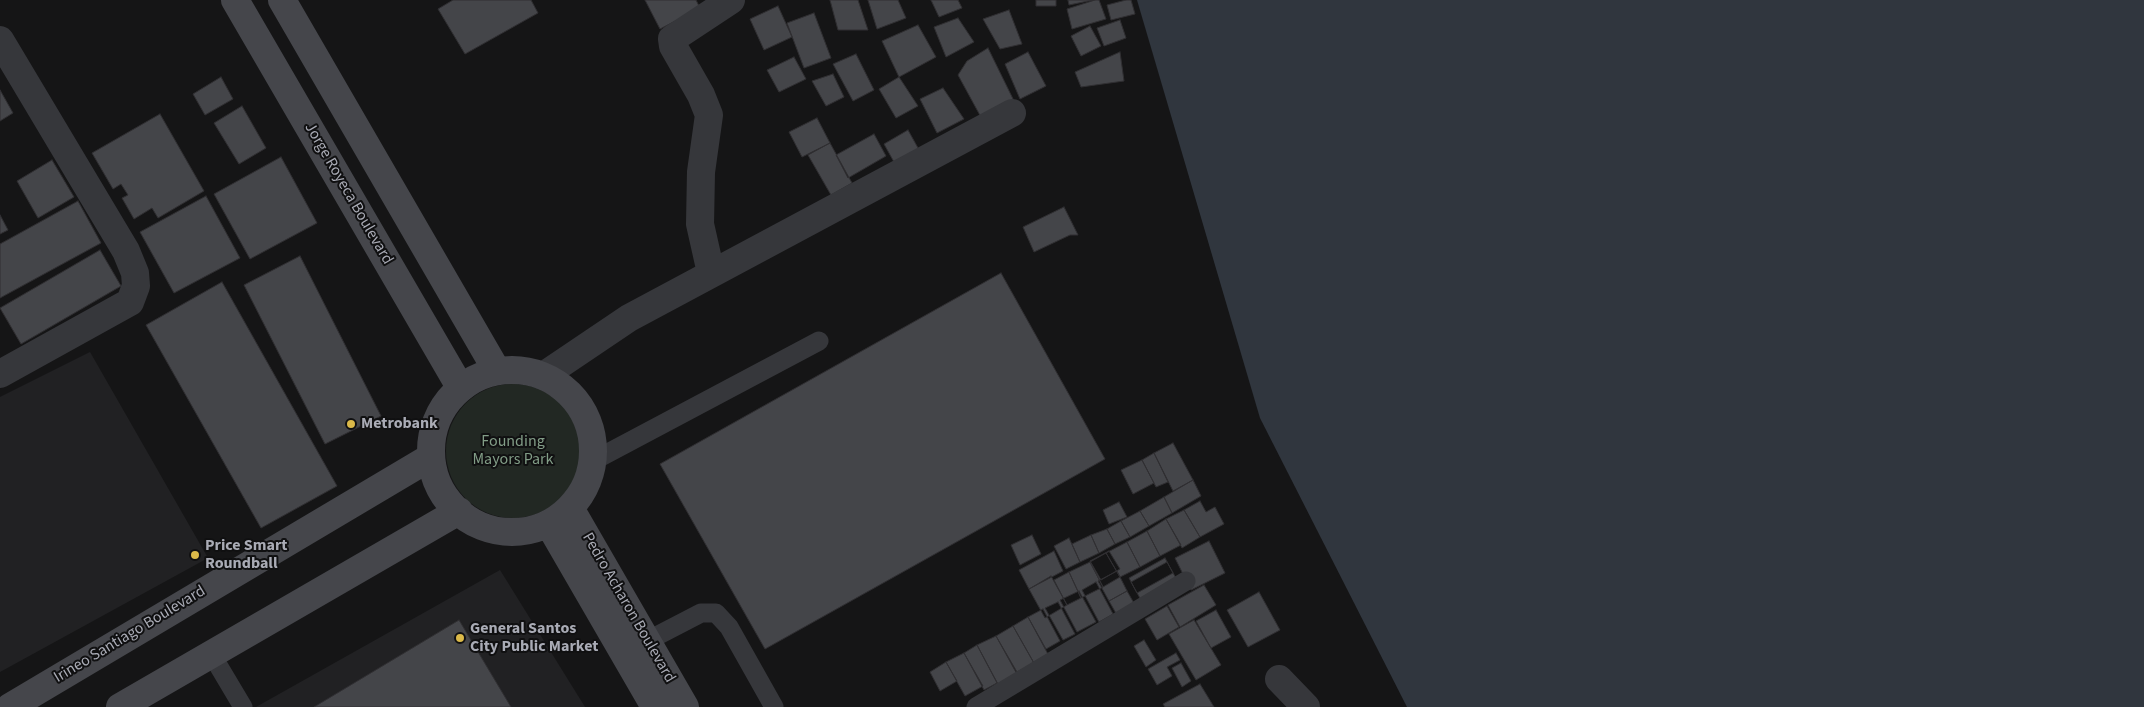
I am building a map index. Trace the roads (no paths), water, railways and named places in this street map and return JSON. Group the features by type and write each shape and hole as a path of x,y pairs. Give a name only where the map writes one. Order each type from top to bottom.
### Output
{"main road":[{"name":"Jorge Royeca Boulevard","path":"235,0 460,387"},
{"path":"282,0 498,371"},
{"path":"517,370 543,376 565,390 582,410 592,435 593,461 585,486 560,516 526,532 501,532 476,525 458,511 441,491 432,468 431,444 436,420 449,399 460,387 491,372 498,371 517,370"},
{"name":"Irineo Santiago Boulevard","path":"10,707 431,458"},
{"path":"120,707 458,511"},
{"name":"Pedro Acharon Boulevard","path":"560,516 647,641 685,707"},
{"name":"Pedro Acharon Boulevard","path":"560,516 655,707"}],"street":[{"path":"711,274 700,224 701,172 709,115 701,95 673,46 672,39 731,0"},
{"path":"0,40 126,251 135,273 136,286 130,302 0,374"},
{"path":"543,376 629,318 1012,113"},
{"path":"1279,679 1306,707"}],"lane":[{"path":"593,461 819,342"},
{"path":"976,707 1186,581"},
{"path":"647,641 701,613 716,613 729,627 774,707"},
{"path":"212,654 243,707"}],"place":[{"name":"Metrobank","path":"351,424"},
{"name":"Price Smart Roundball","path":"195,555"},
{"name":"General Santos City Public Market","path":"460,638"}],"park label":[{"name":"Founding Mayors Park","path":"513,451"}]}
